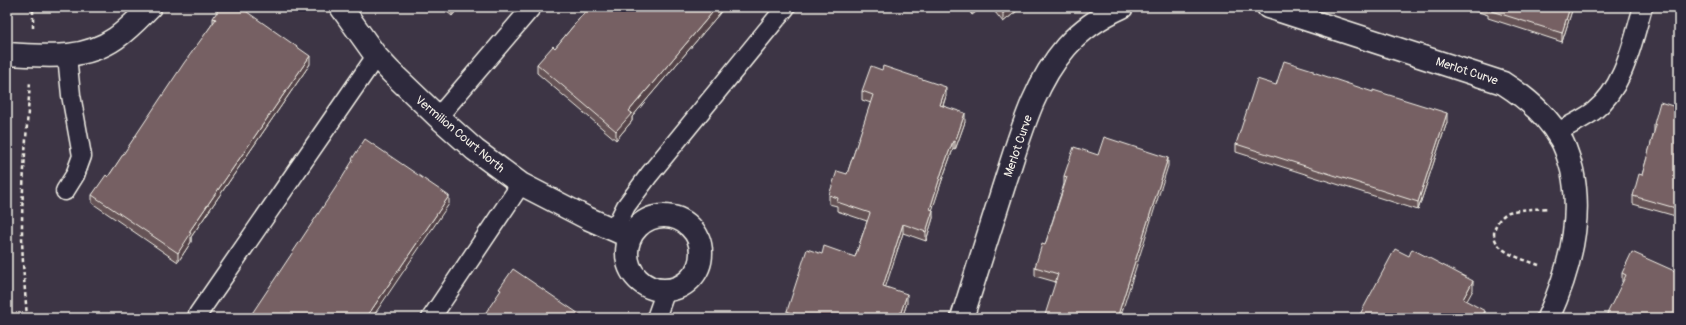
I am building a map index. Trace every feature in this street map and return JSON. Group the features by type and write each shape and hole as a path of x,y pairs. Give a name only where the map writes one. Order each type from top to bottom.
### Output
{"street":[{"path":"7,54 67,56 80,54 104,45 118,37 150,7"},
{"name":"Vermilion Court North","path":"341,7 376,56 409,90 475,150 521,184 622,233"},
{"name":"Merlot Curve","path":"962,318 1025,121 1039,88 1066,46 1104,16 1122,7"},
{"name":"Merlot Curve","path":"1268,7 1503,83 1536,108 1562,140 1570,162 1575,183 1575,236 1564,275 1548,318"},
{"path":"664,215 680,219 693,229 700,245 701,253 696,270 685,284 666,290 655,289 642,284 636,278 631,270 622,233 655,216 664,215"}],"lane":[{"path":"438,117 532,7"},
{"path":"622,233 626,206 649,174 786,7"},
{"path":"1557,132 1594,111 1615,88 1622,72 1643,7"},
{"path":"66,191 77,171 82,156 71,95 67,56"},
{"path":"198,314 376,56"},
{"path":"431,318 521,184"},
{"path":"656,318 666,290"}],"path":[{"path":"27,318 23,274 22,230 32,55 33,7"},
{"path":"1564,275 1504,250 1498,246 1494,234 1498,220 1509,212 1576,205"}],"building":[{"path":"220,7 240,7 310,56 189,232 191,233 178,253 92,195 106,175 108,177 184,63 216,19 213,18"},
{"path":"589,7 717,7 629,111 632,113 616,131 537,64 553,46 555,48"},
{"path":"998,7 1011,7 1003,13"},
{"path":"1489,7 1570,7 1562,33 1488,10"},
{"path":"1284,61 1373,92 1373,90 1447,113 1418,202 1236,144 1257,79 1276,85"},
{"path":"871,66 882,70 883,66 946,87 940,105 965,113 955,142 953,141 942,171 930,209 933,210 926,232 903,224 883,286 907,294 899,318 801,318 801,316 787,311 807,249 822,254 824,246 855,257 870,213 837,202 838,198 829,195 837,171 847,174 873,95 862,91"},
{"path":"1660,102 1679,108 1679,209 1633,196 1639,174 1642,175 1656,125 1654,124"},
{"path":"1104,137 1168,158 1117,318 1044,318 1058,274 1035,267 1042,244 1045,245 1067,177 1064,176 1074,147 1098,155"},
{"path":"365,139 449,196 366,318 249,318 342,178"},
{"path":"1395,249 1409,256 1412,249 1473,281 1463,299 1485,311 1481,318 1358,318"},
{"path":"1632,252 1679,273 1679,318 1605,318 1626,275 1622,273"},
{"path":"513,269 585,318 482,318"}]}
